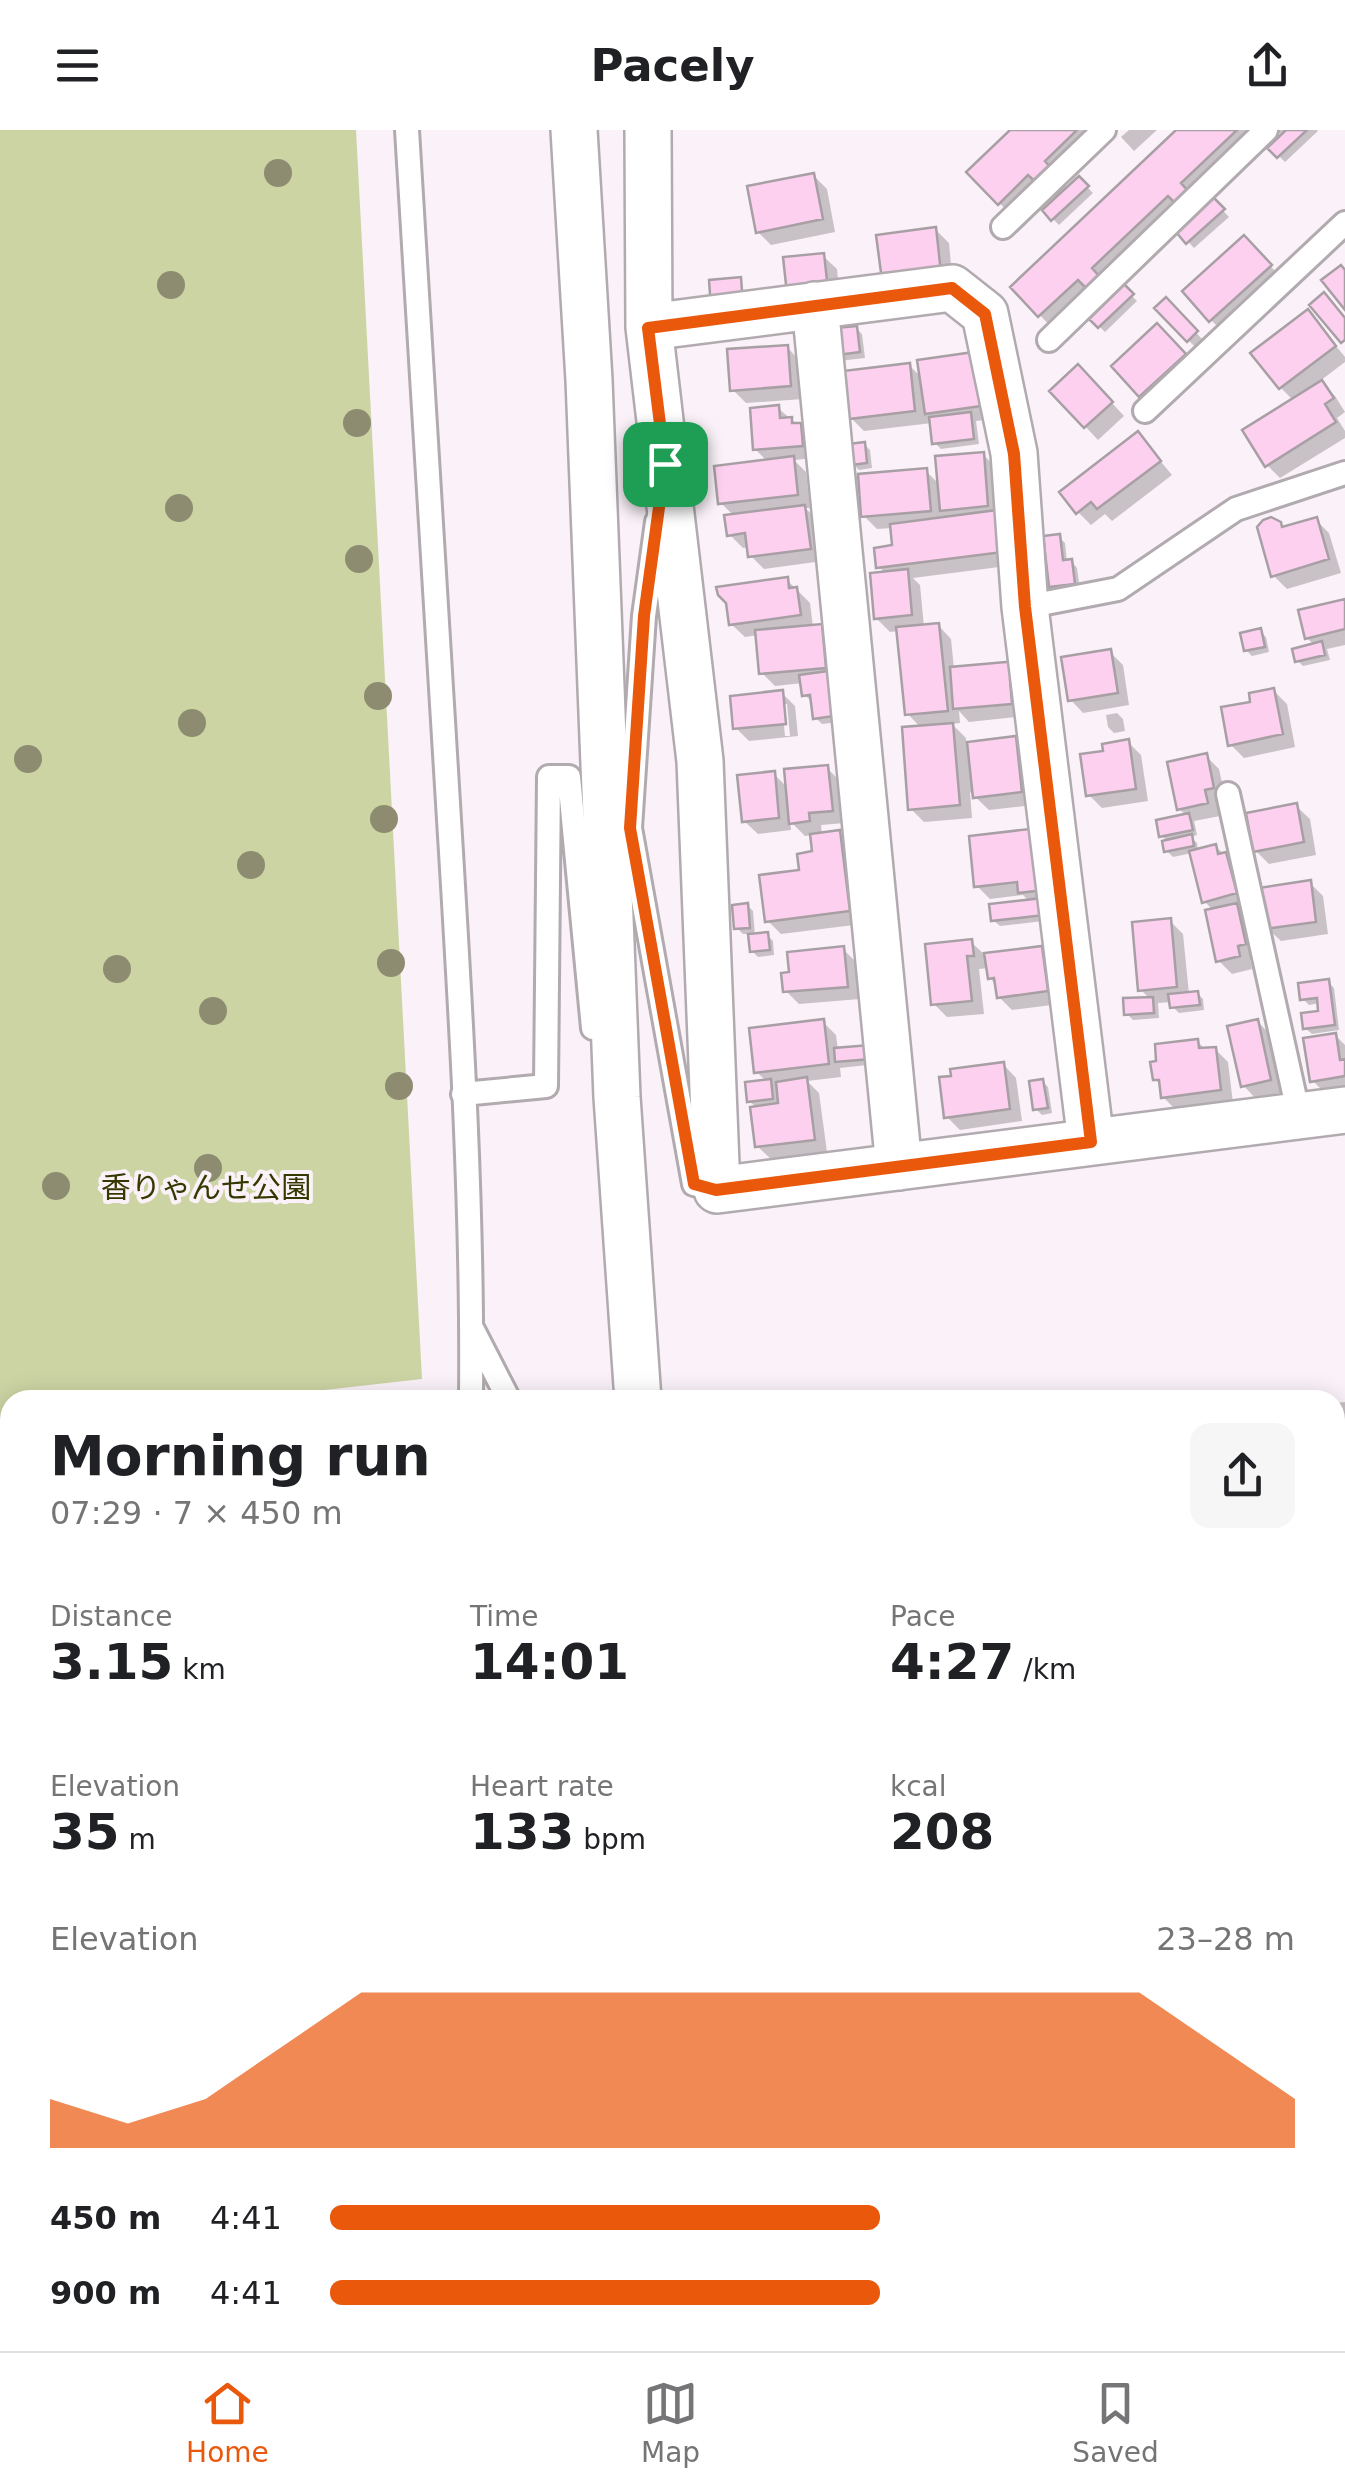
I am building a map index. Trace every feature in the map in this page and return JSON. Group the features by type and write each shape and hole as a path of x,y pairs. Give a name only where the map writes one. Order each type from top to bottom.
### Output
{"street":[{"path":"574,130 619,829 617,1097 637,1390"},
{"path":"648,130 648,328 700,761 716,1190 1345,1110"},
{"path":"648,328 952,288 985,314 1014,454 1025,607 1091,1142"},
{"path":"815,305 899,1167"}],"lane":[{"path":"407,130 460,992 471,1390"},
{"path":"1003,227 1104,130"},
{"path":"1049,340 1266,130"},
{"path":"1145,412 1345,223"},
{"path":"665,464 619,829 694,1184 716,1190"},
{"path":"1025,607 1118,589 1236,509 1345,473"},
{"path":"463,1094 546,1086 549,776 569,777 599,1082 617,1097"},
{"path":"1228,794 1299,1116"},
{"path":"472,1327 504,1390"}],"green space":[{"name":"香りゃんせ公園","path":"0,130 356,130 422,1379 325,1390 0,1390"}],"building":[{"path":"1010,130 1077,130 1045,161 1051,168 1037,183 1028,175 998,205 966,172"},
{"path":"1176,130 1237,130 1181,183 1188,191 1175,203 1168,196 1092,268 1099,276 1086,288 1078,280 1038,317 1010,287"},
{"path":"1286,130 1307,130 1277,158 1267,148"},
{"path":"814,173 823,219 756,233 747,186"},
{"path":"1079,176 1089,186 1051,221 1042,210"},
{"path":"1214,198 1225,209 1186,244 1176,232"},
{"path":"936,227 941,273 882,280 876,235"},
{"path":"1244,235 1272,265 1209,322 1182,291"},
{"path":"824,253 828,290 787,294 783,257"},
{"path":"1341,265 1345,270 1345,310 1321,280"},
{"path":"741,277 743,305 711,308 709,280"},
{"path":"1124,284 1134,294 1098,328 1089,319"},
{"path":"1324,292 1345,318 1345,340 1341,343 1309,305"},
{"path":"1166,297 1198,331 1187,342 1154,308"},
{"path":"1308,309 1336,346 1279,389 1250,353"},
{"path":"1157,323 1186,354 1139,397 1111,366"},
{"path":"857,326 860,352 830,356 835,328"},
{"path":"788,345 791,386 730,391 727,349"},
{"path":"981,351 988,405 925,414 917,360"},
{"path":"910,363 915,411 849,419 843,371"},
{"path":"1078,364 1113,402 1084,428 1049,391"},
{"path":"1322,380 1334,398 1325,404 1336,422 1265,467 1242,430"},
{"path":"779,405 780,418 792,417 792,423 801,423 803,446 753,450 750,408"},
{"path":"971,412 974,439 932,444 929,417"},
{"path":"1138,431 1161,461 1097,509 1091,502 1076,514 1059,492"},
{"path":"865,442 867,463 851,465 848,444"},
{"path":"984,452 988,506 940,511 935,456"},
{"path":"794,456 798,495 718,504 714,466"},
{"path":"927,468 931,511 861,517 858,474"},
{"path":"805,505 811,549 748,557 745,533 727,536 724,515"},
{"path":"997,510 1003,552 876,568 874,548 892,545 890,524"},
{"path":"1271,517 1281,522 1282,527 1317,517 1329,559 1271,577 1257,527"},
{"path":"1060,534 1063,560 1072,559 1075,584 1049,587 1043,536"},
{"path":"908,569 912,615 874,619 870,573"},
{"path":"788,577 789,588 797,587 801,615 729,625 726,603 716,587"},
{"path":"1345,599 1345,629 1305,639 1298,610"},
{"path":"939,623 948,711 905,715 896,627"},
{"path":"822,624 826,668 759,674 755,630"},
{"path":"1261,628 1265,647 1244,651 1240,633"},
{"path":"1322,641 1325,655 1295,662 1292,649"},
{"path":"1111,649 1118,693 1068,701 1061,657"},
{"path":"1017,661 1019,679 1010,680 1012,704 953,709 950,667"},
{"path":"828,671 834,716 813,719 810,695 802,696 799,675"},
{"path":"1274,688 1283,734 1228,746 1221,707 1250,702 1249,693"},
{"path":"783,690 786,724 733,729 730,696"},
{"path":"953,723 960,805 908,810 902,727"},
{"path":"1016,736 1022,792 973,798 967,742"},
{"path":"1129,739 1136,789 1086,796 1080,754 1103,751 1102,744"},
{"path":"1207,753 1214,788 1205,790 1208,803 1177,810 1167,762"},
{"path":"828,765 833,811 809,813 810,821 789,824 784,769"},
{"path":"775,771 779,818 742,822 737,775"},
{"path":"1297,803 1304,842 1253,852 1246,813"},
{"path":"1189,813 1193,830 1159,837 1156,820"},
{"path":"1030,829 1044,890 1018,893 1017,882 974,887 969,836"},
{"path":"840,830 850,911 765,922 759,875 799,870 797,854 812,851 810,834"},
{"path":"1192,834 1194,846 1164,852 1162,841"},
{"path":"1216,844 1218,854 1226,852 1237,893 1202,903 1189,851"},
{"path":"1311,880 1316,922 1265,929 1259,888"},
{"path":"1043,898 1045,915 991,921 989,904"},
{"path":"748,903 750,928 734,929 732,905"},
{"path":"1237,903 1246,944 1238,946 1240,956 1216,962 1205,910"},
{"path":"1171,918 1177,987 1138,991 1132,922"},
{"path":"768,932 770,950 750,952 748,934"},
{"path":"972,939 974,956 967,956 972,1001 931,1005 925,944"},
{"path":"844,946 848,987 783,992 781,973 789,972 787,952"},
{"path":"1042,946 1048,991 997,998 994,978 988,979 984,953"},
{"path":"1329,979 1335,1025 1303,1029 1301,1013 1318,1011 1317,998 1300,1000 1298,983"},
{"path":"1198,991 1200,1005 1170,1008 1168,994"},
{"path":"1153,997 1154,1013 1124,1015 1123,998"},
{"path":"824,1019 829,1064 754,1073 749,1028"},
{"path":"1258,1019 1271,1080 1241,1087 1227,1026"},
{"path":"1336,1033 1340,1060 1345,1059 1345,1076 1310,1082 1303,1038"},
{"path":"1198,1039 1199,1048 1216,1047 1221,1090 1161,1098 1159,1080 1153,1080 1150,1062 1156,1061 1155,1044"},
{"path":"870,1045 871,1059 835,1062 834,1048"},
{"path":"1004,1062 1010,1109 944,1118 939,1077 951,1076 950,1069"},
{"path":"807,1077 815,1140 755,1147 750,1107 778,1103 776,1082"},
{"path":"771,1079 773,1099 747,1102 745,1082"},
{"path":"1043,1079 1048,1108 1033,1110 1029,1081"}],"route":[{"path":"952,288 985,314 1014,454 1025,607 1091,1142 716,1190 694,1184 630,828 644,616 665,464 648,328 952,288"}]}
